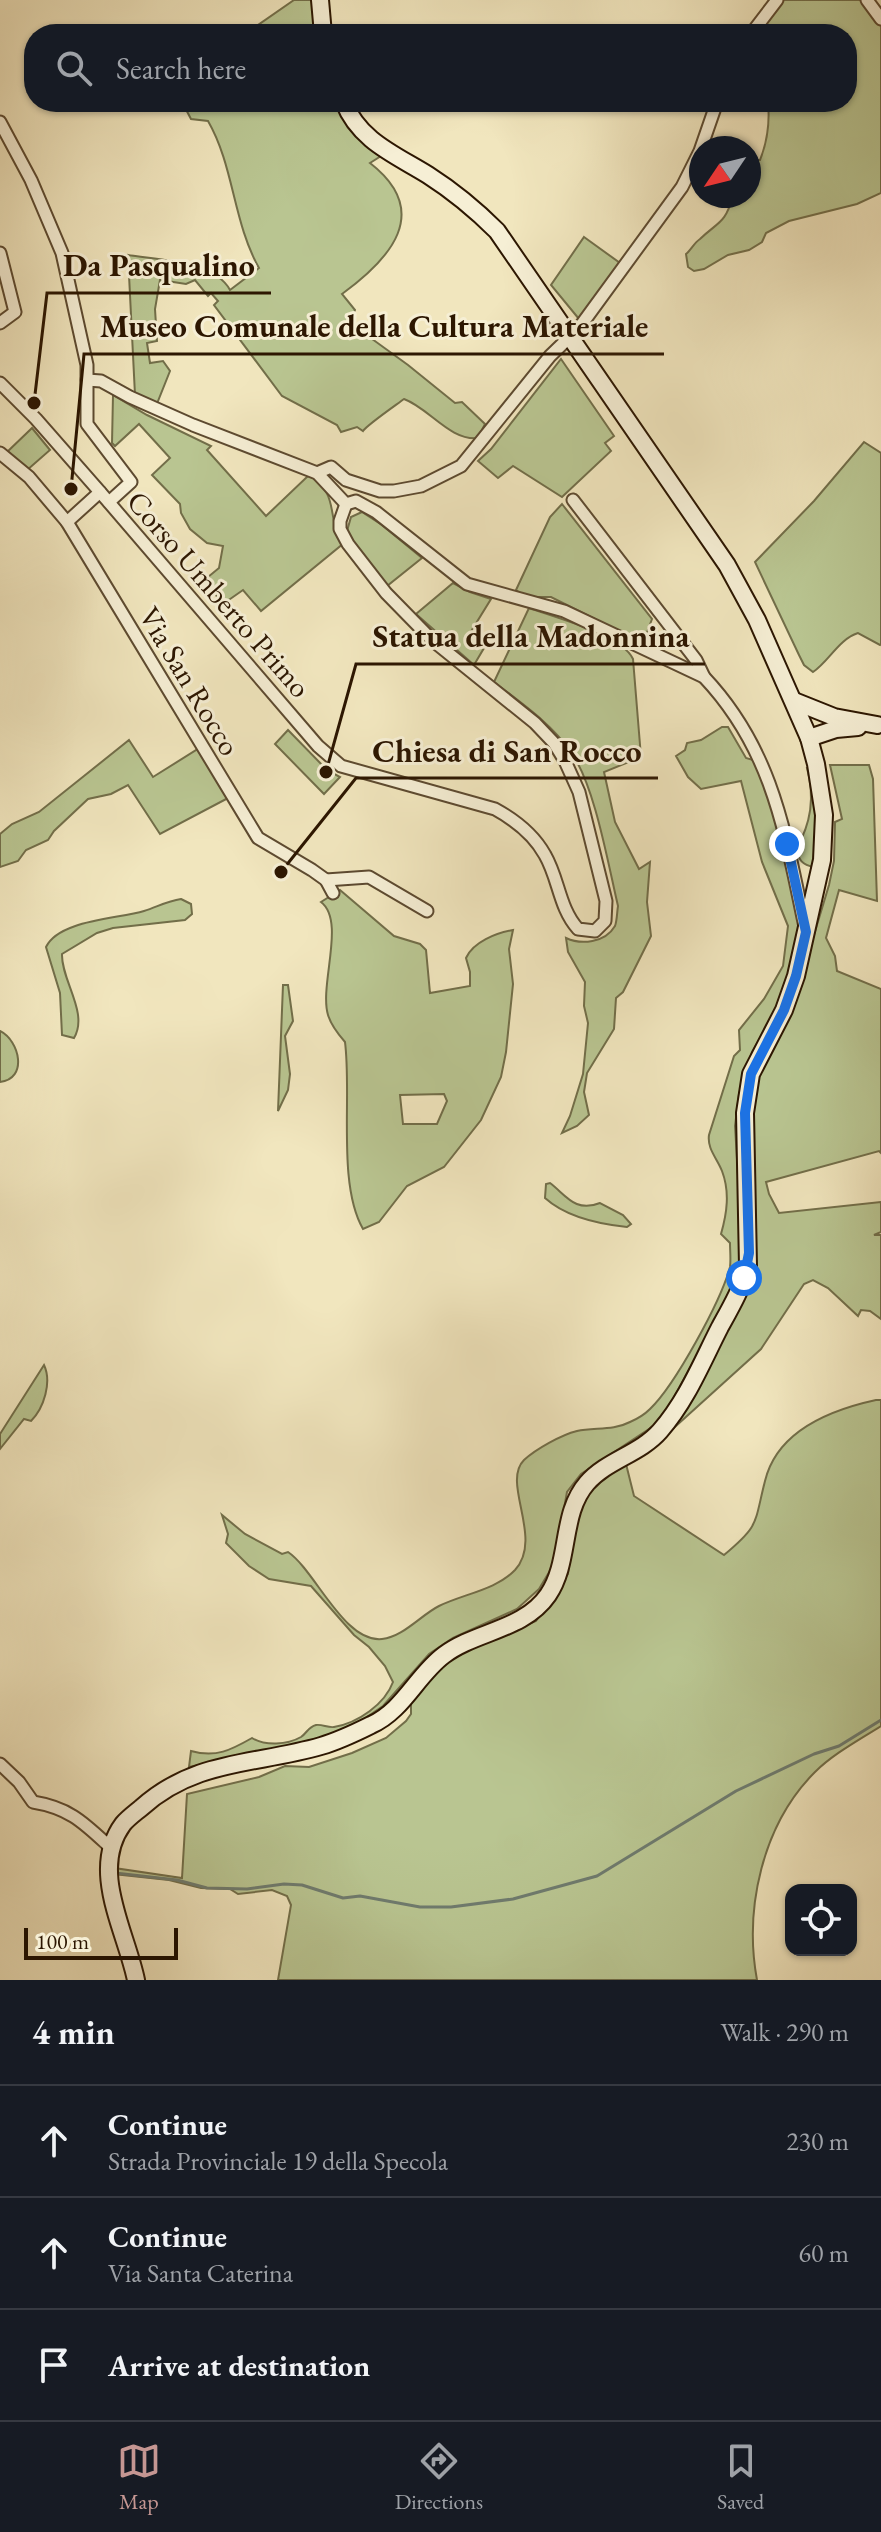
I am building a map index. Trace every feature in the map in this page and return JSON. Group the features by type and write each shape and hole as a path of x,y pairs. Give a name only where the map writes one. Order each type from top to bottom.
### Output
{"main road":[{"path":"320,0 322,24"},
{"path":"136,1980 109,1873 110,1847 124,1823 156,1794 184,1778 234,1762 321,1746 375,1724 404,1700 444,1655 531,1613 547,1596 559,1574 573,1502 587,1482 635,1452 660,1431 694,1382 744,1278 749,1253 745,1113 751,1074 784,1010 796,976 824,841 821,789 809,738 757,620 727,565 569,337 513,250 497,231 455,194 378,146 358,127 350,112"},
{"path":"794,701 834,717 879,724"},
{"path":"809,738 836,729 879,724"}],"street":[{"path":"759,24 777,0"},
{"path":"867,0 881,19"},
{"path":"317,473 331,467 346,480 366,488 394,491 421,486 461,466 550,356 579,328 682,187 700,151 714,112"},
{"path":"0,122 31,180 61,249 81,333 87,380 87,424 131,482 109,502"},
{"path":"0,253 15,312 0,323"},
{"path":"87,380 101,381 169,415 317,473 346,504 356,501 376,512 467,584 564,611 704,677"},
{"name":"Corso Umberto Primo","path":"0,383 109,502 318,746 341,766 495,809 512,819 537,842 547,857 571,920 578,929 595,931 605,921 606,901 579,792 565,761 554,743 535,723 432,640 386,593 340,529 346,504"},
{"name":"Via San Rocco","path":"0,453 25,473 67,522 258,838 326,880 333,893"},
{"path":"67,522 100,492"},
{"path":"573,500 696,660 704,677 729,707 758,755 774,791 806,932"},
{"path":"792,864 804,891 817,885"},
{"path":"326,880 369,877 427,911"},
{"path":"0,1764 19,1782 33,1802 53,1805 75,1815 110,1847"}],"green space":[{"path":"294,0 317,0 319,24 259,24"},
{"path":"782,0 862,0 881,26 881,193 857,204 789,221 766,233 762,242 749,250 728,255 704,269 694,271 688,267 686,254 717,225 728,208 761,208 761,158 768,131 769,112 857,112 857,24 765,24"},
{"path":"187,112 348,112 381,156 370,163 389,181 399,199 401,217 398,234 389,250 342,294 355,310 350,323 455,403 462,402 485,424 478,438 458,434 404,399 363,431 357,427 341,432 337,425 282,396 214,305 218,301 211,293 208,296 195,280 186,284 160,280 155,309 157,341 147,343 150,363 163,361 170,371 156,406 135,395 128,255 199,268 222,280 230,290 259,268 244,232 217,138 208,121 191,119"},
{"path":"584,237 620,263 579,319 551,285"},
{"path":"561,359 614,436 605,443 611,451 562,497 513,466 498,478 478,461 491,449"},
{"path":"113,395 211,446 207,450 266,516 309,475 326,491 344,543 261,611 243,590 223,604 206,583 208,577 219,568 223,546 207,543 190,529 181,513 180,504 152,475 170,458 139,424 115,446 112,443"},
{"path":"32,428 50,450 26,471 5,454"},
{"path":"864,442 881,453 881,644 858,633 845,640 813,672 804,665 755,562 814,501"},
{"path":"562,504 652,619 643,643 551,597 525,597 516,590 550,517"},
{"path":"362,512 422,558 387,586 347,531 351,517"},
{"path":"453,583 491,599 467,638 484,648 474,665 416,614"},
{"path":"529,608 602,635 616,642 633,659 641,757 604,772 615,822 639,869 650,862 647,902 651,936 623,992 616,998 614,1029 587,1073 584,1092 589,1115 577,1126 562,1133 583,1074 588,1023 584,1006 585,982 568,952 566,938 585,942 605,936 615,926 618,906 600,826 580,767 554,732 494,682"},
{"path":"722,727 728,727 746,758 753,760 762,773 776,810 801,933 797,956 778,1007 752,1052 739,1094 735,1126 741,1267 731,1293 658,1423 581,1474 567,1492 554,1564 539,1589 517,1609 453,1638 429,1654 383,1706 338,1733 189,1767 191,1751 208,1754 223,1752 252,1738 283,1743 301,1737 316,1725 343,1725 377,1705 393,1682 385,1666 369,1647 354,1635 311,1586 269,1579 249,1566 226,1543 228,1534 222,1515 245,1534 282,1554 288,1552 355,1630 368,1637 390,1637 439,1606 489,1587 515,1570 523,1557 525,1543 517,1482 518,1470 524,1460 571,1433 617,1427 646,1413 672,1381 707,1321 730,1267 730,1243 721,1234 726,1210 726,1187 711,1149 709,1135 734,1056 740,1050 739,1030 764,999 783,966 788,926 762,862 741,781 701,789 688,777 676,756 685,750 687,743 701,740"},
{"path":"288,730 327,770 340,777 324,794 275,744"},
{"path":"129,740 153,777 201,747 230,797 160,834 128,785 111,794 88,799 48,840 26,850 18,861 0,867 0,834 12,824 39,812"},
{"path":"830,765 869,765 873,779 877,901 839,890 826,938 835,956 837,971 881,989 881,1153 879,1151 766,1182 779,1213 881,1202 881,1232 874,1235 881,1235 881,1319 870,1311 861,1310 858,1316 828,1288 813,1280 804,1284 761,1349 666,1435 745,1292 749,1140 756,1083 798,988 829,885 834,861 835,822 842,819"},
{"path":"812,767 818,797 814,867 802,861 796,849 808,820 811,789 807,768"},
{"path":"340,890 394,936 420,944 426,950 430,993 470,986 466,958 469,952 486,939 513,930 509,949 513,984 506,1052 501,1077 481,1120 444,1167 407,1186 379,1222 363,1229 350,1188 345,1042 331,1022 326,1002 332,938 328,911 321,902","holes":["444,1094 447,1101 437,1124 403,1124 400,1095"]},
{"path":"181,899 191,904 192,914 185,920 113,928 97,933 62,954 77,1007 78,1028 74,1038 62,1035 60,993 46,947 53,938 76,926 144,911"},
{"path":"283,985 288,985 293,1021 285,1036 290,1074 288,1090 278,1111"},
{"path":"0,1031 16,1051 18,1067 9,1079 0,1082"},
{"path":"550,1183 577,1204 591,1206 600,1203 623,1215 631,1224 627,1227 605,1224 553,1205 545,1198 546,1184"},
{"path":"44,1365 47,1387 40,1409 31,1421 24,1419 0,1449 0,1434"},
{"path":"881,1400 881,1726 822,1765 797,1793 782,1817 761,1869 756,1897 753,1925 757,1980 278,1980 291,1905 287,1896 272,1890 238,1894 230,1889 201,1888 169,1880 114,1874 114,1868 182,1878 187,1794 259,1777 285,1766 309,1767 386,1738 406,1721 411,1714 411,1698 442,1661 536,1621 568,1574 578,1505 593,1481 626,1464 634,1496 724,1555 750,1530 771,1464 793,1436 824,1417"}],"waterway":[{"path":"115,1873 177,1880 207,1888 302,1885 343,1898 360,1896 420,1907 451,1907 513,1899 597,1876 736,1791 814,1754 839,1746 881,1720"}],"place":[{"name":"Da Pasqualino","path":"34,403"},
{"name":"Museo Comunale della Cultura Materiale","path":"71,489"},
{"name":"Statua della Madonnina","path":"326,772"},
{"name":"Chiesa di San Rocco","path":"281,872"}],"route":[{"path":"744,1278 749,1253 745,1113 751,1074 784,1010 806,932 787,844"}]}
